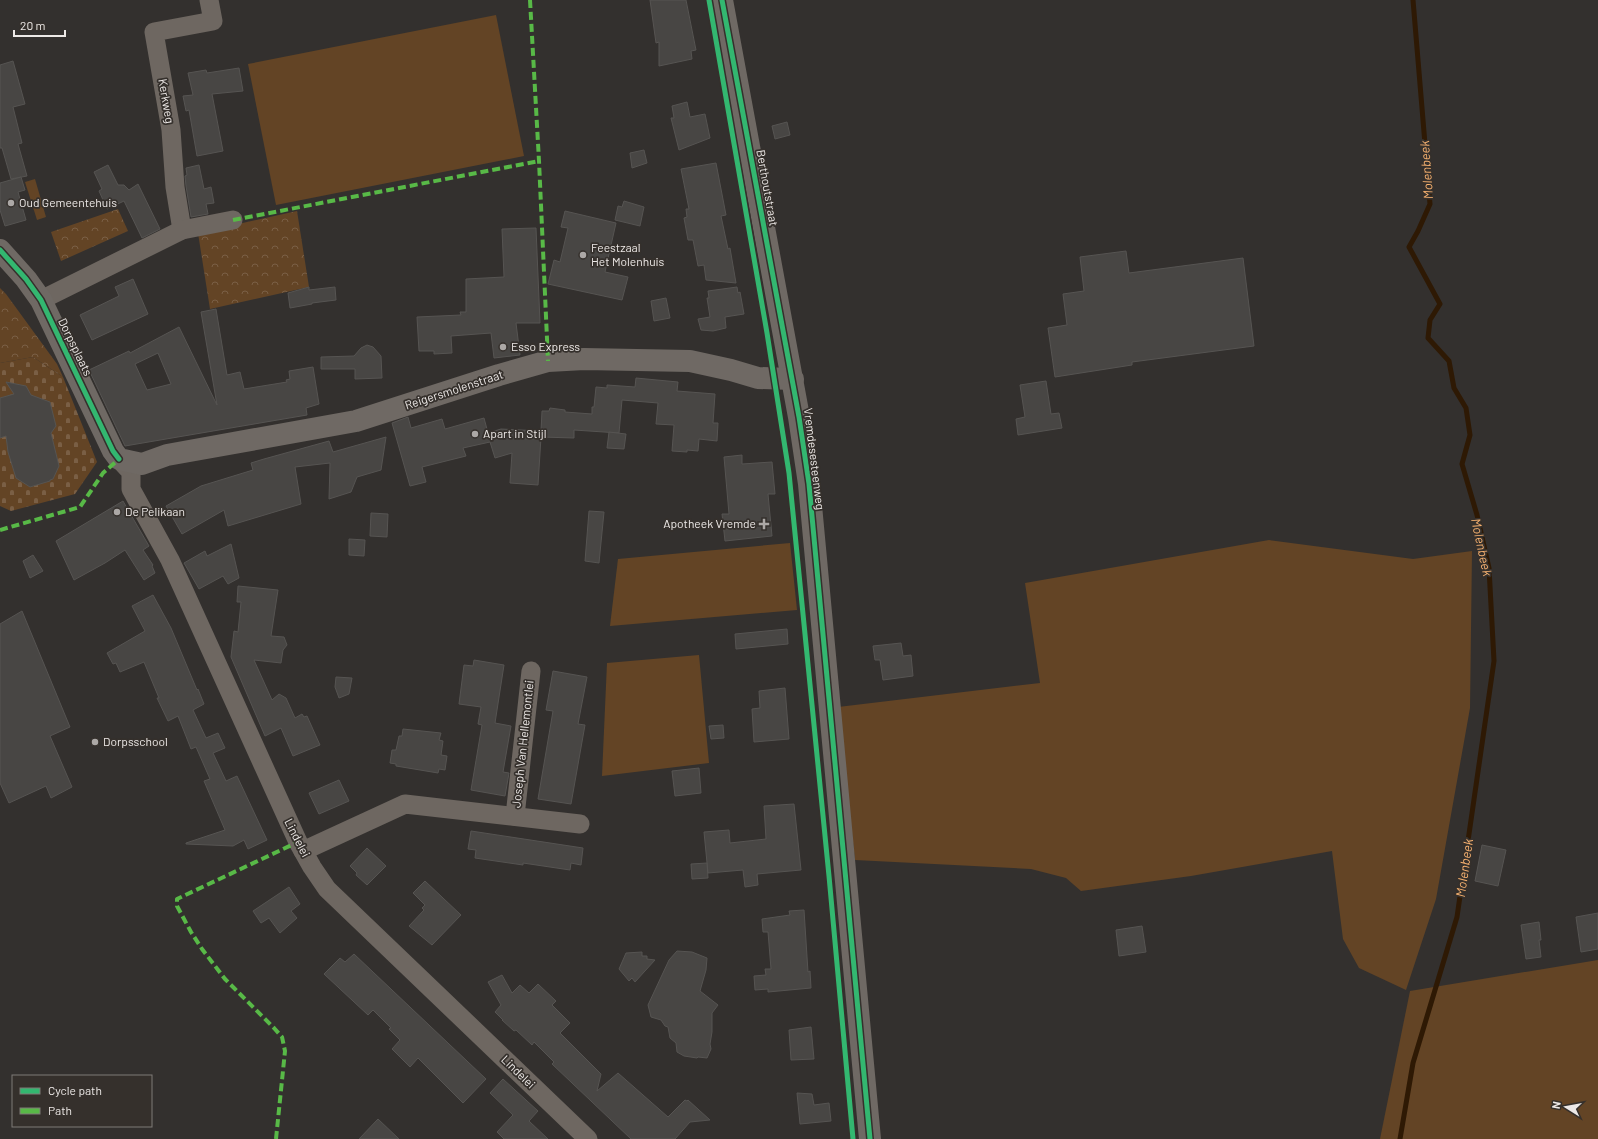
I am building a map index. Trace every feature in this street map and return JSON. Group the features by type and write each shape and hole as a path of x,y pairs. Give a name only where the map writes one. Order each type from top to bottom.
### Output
{"street":[{"name":"Kerkweg","path":"182,230 175,187 171,130 154,32 213,21 209,0"},
{"name":"Berthoutstraat","path":"722,0 793,379"},
{"path":"41,300 182,230 233,220"},
{"name":"Dorpsplaats","path":"1,253 26,279 41,300 113,451 119,459"},
{"name":"Reigersmolenstraat","path":"119,459 142,464 167,455 356,422 499,375 548,361 591,359 690,361 731,370 758,378 793,379"},
{"name":"Vremdesesteenweg","path":"793,379 809,484 870,1139"},
{"name":"Lindelei","path":"119,459 131,472 131,489 170,560 303,851 327,888 588,1139"},
{"name":"Joseph Van Hellemontlei","path":"515,816 531,671"},
{"name":"Joseph Van Hellemontlei","path":"303,851 405,804 580,824"}],"green space":[{"path":"496,15 524,156 276,205 248,64"},
{"path":"35,179 46,217 37,220 25,182"},
{"path":"118,209 128,231 61,261 51,232"},
{"path":"297,211 309,287 210,309 198,233"},
{"path":"0,288 57,364 63,377 33,357 0,363"},
{"path":"33,357 63,377 97,462 75,494 11,511 0,506 0,363"},
{"path":"1269,540 1413,559 1472,551 1470,708 1436,899 1406,990 1359,968 1343,939 1332,851 1191,876 1081,891 1066,878 1031,869 855,860 838,707 1040,683 1025,583"},
{"path":"790,543 797,610 610,626 618,559"},
{"path":"699,655 709,763 602,776 607,663"},
{"path":"1598,960 1598,1139 1380,1139 1410,991"}],"building":[{"path":"650,0 686,0 696,50 691,51 692,59 659,66 659,42 656,43"},
{"path":"13,61 25,104 13,107 22,143 18,144 27,176 11,179 2,148 0,148 0,65"},
{"path":"239,68 243,91 212,94 223,151 197,156 189,110 186,111 183,96 193,95 188,73 206,70 207,73"},
{"path":"687,102 690,117 705,114 710,138 679,150 671,118 674,118 672,106"},
{"path":"787,122 790,135 775,139 772,126"},
{"path":"644,150 647,163 632,168 630,153"},
{"path":"716,163 726,215 721,216 728,249 730,248 736,283 706,280 704,265 698,266 693,240 688,240 684,218 687,217 686,209 689,209 681,169"},
{"path":"108,165 118,185 124,185 129,190 138,184 160,229 142,238 124,201 107,209 99,191 102,189 94,172"},
{"path":"199,165 204,189 211,187 214,203 206,204 208,214 191,217 186,186 186,168"},
{"name":"Oud Gemeentehuis","path":"21,177 25,190 18,192 26,220 5,226 0,210 0,183"},
{"path":"624,201 644,207 640,226 615,220 618,206 622,207"},
{"name":"Feestzaal Het Molenhuis","path":"565,211 616,223 605,272 628,277 622,300 548,284 554,260 560,262 568,228 561,227"},
{"path":"536,228 540,323 516,323 520,355 494,358 491,333 451,336 452,353 434,354 434,351 419,351 417,317 461,315 460,312 466,312 466,279 504,277 502,229"},
{"path":"1126,251 1129,273 1243,258 1254,346 1132,362 1132,365 1055,377 1048,328 1067,325 1063,294 1084,291 1080,257"},
{"path":"133,279 148,314 92,340 80,315 119,296 115,287"},
{"path":"309,287 309,290 335,287 336,300 290,308 288,293"},
{"path":"737,287 738,293 740,292 744,314 725,317 726,328 713,331 701,330 698,319 710,317 707,298 709,298 708,291"},
{"path":"666,298 670,318 654,321 651,301"},
{"path":"216,309 227,375 240,372 244,389 287,382 286,380 290,379 289,371 313,367 319,404 306,408 307,415 125,446 89,370 129,351 130,353 179,327 217,405 201,312","holes":["158,353 171,384 147,390 135,364"]},
{"path":"367,345 373,347 381,356 382,378 355,379 355,369 321,369 321,357 354,356 361,348"},
{"path":"636,378 678,382 677,391 715,394 713,423 718,423 717,441 699,439 698,451 672,451 674,425 656,424 658,403 622,400 619,433 574,430 574,438 541,437 538,485 510,483 512,453 495,458 490,442 463,448 466,456 422,467 426,482 410,486 392,423 408,417 411,428 442,419 445,429 484,418 488,433 501,429 541,431 542,411 549,411 550,408 565,410 565,412 592,414 596,387 607,388 607,385 635,387"},
{"path":"1046,381 1051,414 1059,413 1062,428 1018,435 1016,419 1025,417 1020,385"},
{"path":"6,382 26,386 31,395 50,402 56,426 51,433 59,466 53,479 50,481 30,487 16,478 8,452 6,436 0,438 0,398 14,394"},
{"path":"609,432 626,434 624,449 607,448"},
{"path":"386,437 381,470 357,477 351,492 329,499 330,463 295,467 301,504 228,526 224,510 182,534 166,506 201,486 253,470 251,463 329,441 333,452"},
{"path":"742,455 742,464 772,462 775,494 768,494 772,536 725,541 722,514 729,514 724,457"},
{"path":"123,501 149,546 143,550 153,565 152,566 155,573 144,580 125,550 74,580 56,541"},
{"path":"589,511 604,512 599,563 585,561"},
{"path":"371,513 388,514 387,537 370,536"},
{"path":"349,539 365,540 364,556 349,555"},
{"path":"231,544 239,578 228,584 223,576 199,589 184,563 205,551 207,556"},
{"path":"33,555 43,571 30,578 23,561"},
{"path":"238,586 278,590 271,636 284,637 287,645 283,650 281,663 254,660 272,700 279,694 286,698 295,718 302,714 304,717 307,716 320,745 293,756 281,728 265,736 231,657 234,631 238,632 241,602 237,602"},
{"path":"153,595 171,628 204,704 193,710 206,738 218,733 225,748 213,753 226,781 237,776 267,840 248,849 244,840 233,846 186,844 225,830 204,781 210,779 196,747 191,749 178,716 168,721 157,698 159,698 144,662 120,672 116,663 113,664 107,653 145,631 132,606"},
{"path":"22,611 70,727 50,736 72,787 51,798 46,786 9,803 0,783 0,624"},
{"path":"787,629 788,644 736,649 735,634"},
{"path":"901,643 903,656 911,655 913,676 883,680 880,660 875,660 873,646"},
{"path":"474,660 504,665 495,723 511,726 503,772 509,773 505,796 471,790 482,725 478,724 481,707 459,704 464,665 473,666"},
{"path":"553,671 587,677 578,724 585,725 571,804 538,799 553,711 546,710"},
{"path":"336,677 352,678 349,694 339,698 335,687"},
{"path":"785,688 789,739 754,742 752,709 760,708 759,691"},
{"path":"723,725 724,738 711,739 709,726"},
{"path":"403,729 441,733 439,740 443,741 441,755 447,756 445,770 439,769 438,773 396,766 396,764 390,763 392,750 396,750 399,736 402,736"},
{"path":"699,768 701,793 675,796 672,771"},
{"path":"339,780 349,801 319,814 309,793"},
{"path":"794,804 801,870 757,874 758,885 745,887 743,870 708,873 704,832 729,830 730,843 766,839 764,806"},
{"path":"471,831 583,848 581,865 571,863 570,870 475,858 476,850 468,849"},
{"path":"1482,845 1506,850 1498,886 1475,881"},
{"path":"367,848 386,866 367,885 356,875 357,873 350,866"},
{"path":"707,863 708,878 692,879 691,864"},
{"path":"425,881 461,915 432,945 409,926 424,910 422,908 425,905 413,893"},
{"path":"289,887 300,904 291,911 297,918 280,933 269,918 261,923 253,911"},
{"path":"804,910 808,972 810,971 811,988 768,992 768,989 755,990 754,976 766,975 765,969 771,969 768,932 763,932 762,919 790,915 789,911"},
{"path":"1598,913 1598,949 1581,952 1576,917"},
{"path":"1539,922 1541,957 1526,959 1521,925"},
{"path":"1142,926 1146,952 1119,956 1116,930"},
{"path":"677,951 692,952 707,958 706,970 700,991 718,1005 712,1013 711,1049 707,1058 684,1056 677,1052 676,1043 670,1038 668,1027 665,1026 661,1020 651,1017 648,1005 669,960"},
{"path":"642,952 642,956 647,956 647,959 655,960 635,982 632,978 629,981 619,969 626,953"},
{"path":"354,954 486,1079 463,1103 418,1058 410,1067 392,1049 400,1040 389,1029 391,1028 373,1010 368,1015 324,974 340,958 345,962"},
{"path":"502,975 512,993 520,985 529,993 538,984 556,1001 552,1005 570,1023 560,1033 601,1074 597,1091 618,1073 668,1117 685,1100 688,1100 710,1120 690,1122 675,1139 631,1139 552,1064 554,1062 534,1042 532,1045 516,1030 514,1031 495,1012 501,1005 488,982"},
{"path":"811,1027 814,1059 791,1060 789,1030"},
{"path":"503,1079 538,1111 529,1121 548,1139 504,1139 497,1132 513,1115 490,1093"},
{"path":"797,1093 812,1094 814,1105 829,1103 831,1121 800,1124"},
{"path":"378,1119 399,1139 359,1139"}],"waterway":[{"name":"Molenbeek","path":"1400,1139 1413,1063 1457,917 1494,661 1489,568 1477,515 1462,464 1470,435 1466,408 1454,388 1449,361 1428,338 1430,320 1440,304 1409,247 1430,204 1413,0"}],"marked path":[{"path":"530,0 548,361"},
{"path":"233,220 539,161"},
{"path":"0,530 80,507 103,473 119,459"},
{"path":"276,1139 285,1051 282,1037 225,979 202,949 177,906 177,899 298,842"}],"cycle path":[{"path":"709,0 767,333 789,473 829,876 853,1139"},
{"path":"722,0 799,417 809,484 870,1139"},
{"path":"0,250 26,279 41,300 113,451 119,459"}],"place":[{"name":"Oud Gemeentehuis","path":"11,203"},
{"name":"Feestzaal Het Molenhuis","path":"583,255"},
{"name":"Esso Express","path":"503,347"},
{"name":"Apart in Stijl","path":"475,434"},
{"name":"De Pelikaan","path":"117,512"},
{"name":"Apotheek Vremde","path":"764,524"},
{"name":"Dorpsschool","path":"95,742"}]}
